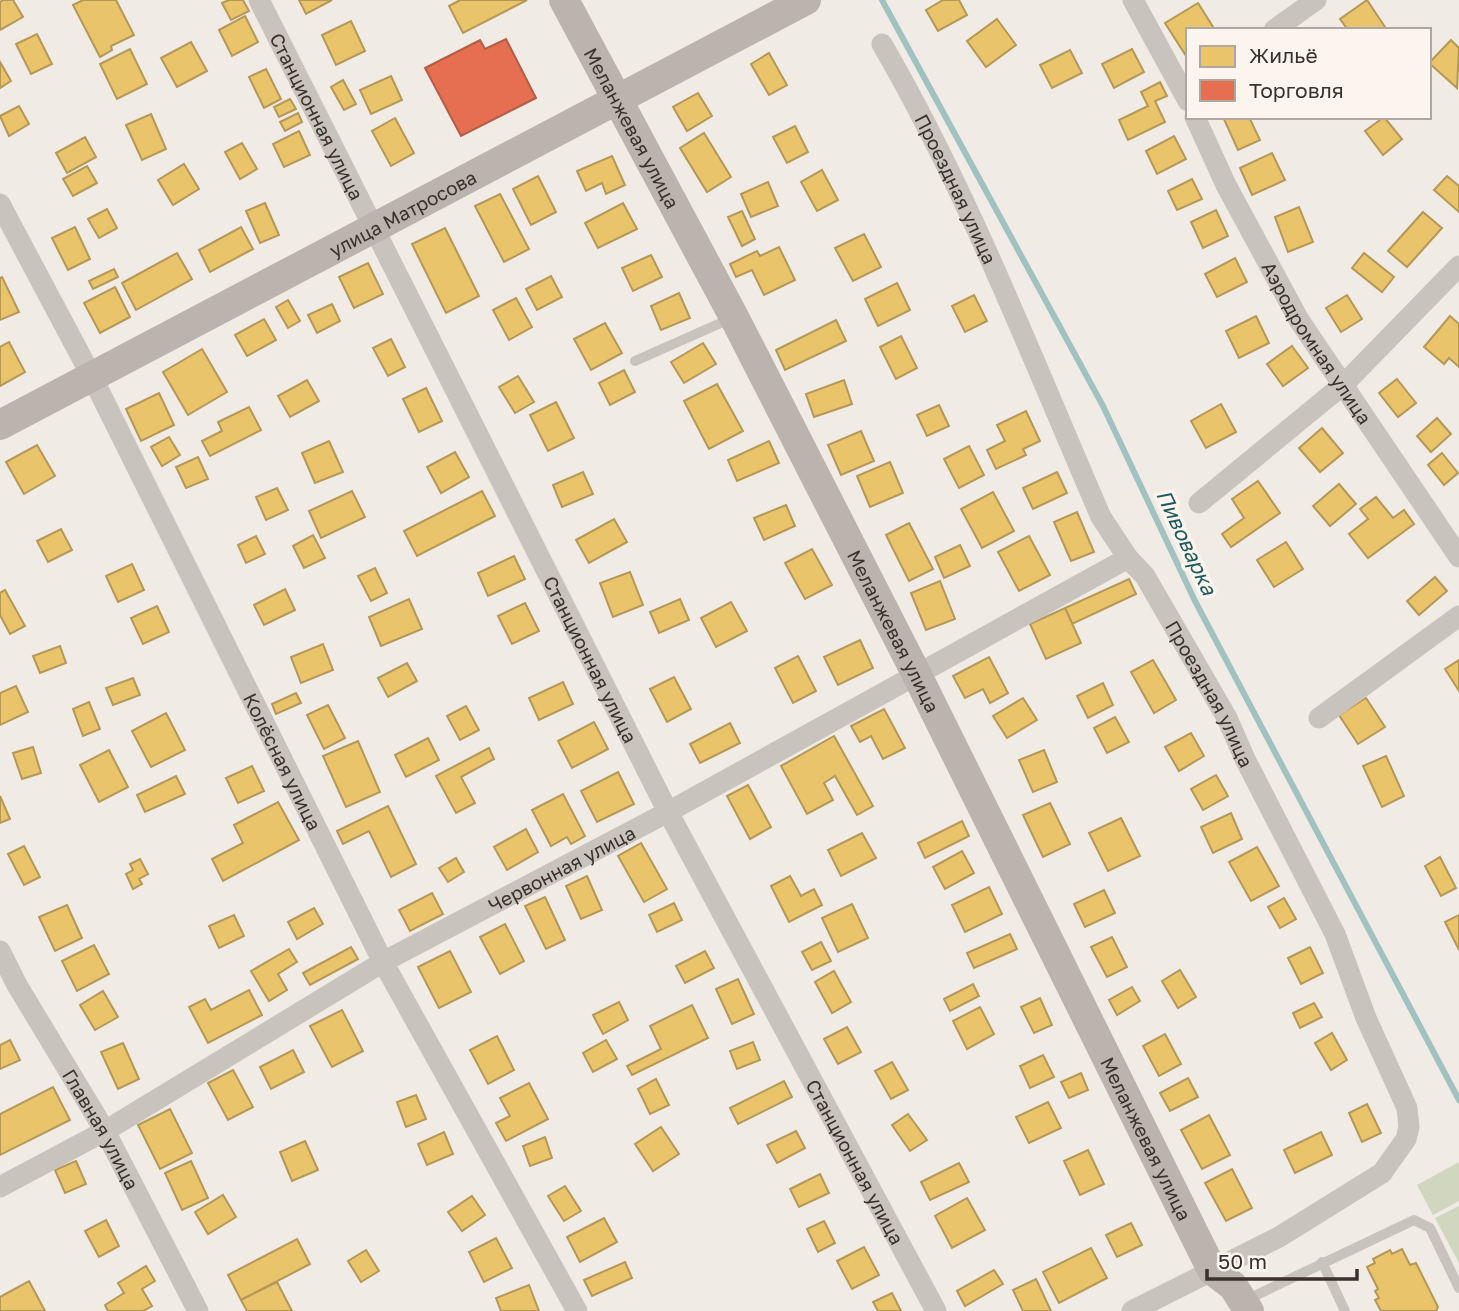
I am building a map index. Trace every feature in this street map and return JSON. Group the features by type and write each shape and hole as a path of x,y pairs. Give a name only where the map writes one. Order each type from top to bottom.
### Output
{"street":[{"name":"Станционная улица","path":"259,0 668,812 936,1311"},
{"name":"Меланжевая улица","path":"564,0 734,317 916,673 1212,1270"},
{"name":"улица Матросова","path":"0,425 806,0"},
{"path":"1133,0 1186,93"},
{"path":"1277,28 1316,0"},
{"name":"Проездная улица","path":"882,44 911,94 978,232 1101,517 1128,558 1145,576 1227,718 1245,759 1335,934 1366,1018 1407,1108 1409,1127 1406,1139 1382,1173 1279,1237 1132,1311"},
{"name":"Аэродромная улица","path":"1196,119 1226,185 1299,320 1459,557"},
{"name":"Колёсная улица","path":"0,204 92,377 383,962 577,1311"},
{"path":"1199,503 1344,384 1459,267"},
{"name":"Червонная улица","path":"0,1187 105,1130 383,962 668,812 1128,558"},
{"path":"1319,718 1459,616"},
{"name":"Главная улица","path":"0,951 17,985 105,1130 198,1311"},
{"path":"1212,1270 1233,1286 1246,1306"}],"lane":[{"path":"635,361 734,317"},
{"path":"1246,1306 1322,1262 1406,1222 1419,1221 1430,1228 1459,1288"},
{"path":"1322,1262 1345,1311"}],"green space":[{"path":"1459,1162 1459,1201 1433,1215 1417,1185"},
{"path":"1459,1206 1459,1263 1435,1218"}],"building: Жильё":[{"path":"13,0 23,17 0,30 0,2"},
{"path":"83,0 116,0 134,35 111,46 112,50 100,57 73,5"},
{"path":"243,0 249,11 231,20 222,3"},
{"path":"299,0 332,0 306,14"},
{"path":"460,0 527,0 463,33 449,6"},
{"path":"943,0 959,0 967,15 938,31 926,10"},
{"path":"1367,0 1386,28 1347,28 1340,19"},
{"path":"1198,3 1214,28 1186,28 1186,56 1165,23"},
{"path":"245,16 258,42 232,56 219,30"},
{"path":"997,19 1016,45 986,67 967,41"},
{"path":"351,21 365,51 336,65 322,35"},
{"path":"37,34 52,64 31,74 16,44"},
{"path":"1451,40 1459,48 1457,88 1431,65 1431,61"},
{"path":"191,42 207,71 177,87 161,58"},
{"path":"130,49 147,84 117,99 100,64"},
{"path":"1132,49 1144,72 1114,88 1102,64"},
{"path":"1070,50 1082,73 1052,88 1040,65"},
{"path":"769,53 787,85 769,95 751,64"},
{"path":"0,62 11,81 0,88"},
{"path":"266,69 281,99 264,108 249,77"},
{"path":"391,76 402,100 371,114 360,90"},
{"path":"343,80 356,104 344,110 331,87"},
{"path":"1160,82 1167,96 1155,101 1165,122 1128,140 1119,120 1148,106 1141,92"},
{"path":"698,93 712,116 687,131 673,107"},
{"path":"290,99 296,109 279,117 274,107"},
{"path":"19,106 29,124 9,136 0,116"},
{"path":"298,113 302,122 285,131 280,122"},
{"path":"151,114 166,149 142,160 126,125"},
{"path":"395,118 414,153 391,166 372,131"},
{"path":"1224,119 1250,119 1260,140 1238,150"},
{"path":"1381,119 1386,119 1402,139 1383,155 1365,131"},
{"path":"795,126 808,152 787,163 773,137"},
{"path":"299,131 310,155 284,167 273,144"},
{"path":"704,133 731,177 707,192 680,148"},
{"path":"1174,136 1186,159 1157,174 1146,151"},
{"path":"85,137 96,157 67,173 56,153"},
{"path":"242,143 257,169 240,179 225,152"},
{"path":"1272,153 1285,180 1252,195 1240,168"},
{"path":"612,156 625,185 606,194 602,183 586,191 577,171"},
{"path":"184,164 199,189 173,205 158,180"},
{"path":"87,166 97,183 73,196 63,179"},
{"path":"822,170 838,200 817,211 801,182"},
{"path":"538,176 556,212 531,225 513,189"},
{"path":"1447,176 1459,186 1459,212 1434,190"},
{"path":"1192,179 1202,199 1177,210 1168,191"},
{"path":"768,182 778,206 751,217 741,194"},
{"path":"500,194 529,249 504,262 475,206"},
{"path":"265,203 279,235 260,243 246,211"},
{"path":"623,203 637,229 598,248 585,223"},
{"path":"1299,207 1313,242 1288,252 1275,217"},
{"path":"107,209 117,228 99,238 88,219"},
{"path":"1216,210 1228,236 1203,248 1191,222"},
{"path":"742,211 755,239 742,246 728,217"},
{"path":"1423,212 1442,228 1407,267 1388,251"},
{"path":"75,227 90,259 68,270 52,238"},
{"path":"241,227 253,249 210,272 199,250"},
{"path":"445,228 479,296 446,313 412,244"},
{"path":"864,234 881,267 853,281 835,248"},
{"path":"779,247 795,280 764,295 752,270 736,277 730,264 757,251 760,256"},
{"path":"177,253 192,279 136,310 122,283"},
{"path":"1364,253 1394,277 1382,292 1352,268"},
{"path":"651,255 662,277 633,291 622,268"},
{"path":"1235,258 1247,282 1217,297 1205,274"},
{"path":"368,263 383,294 354,308 339,277"},
{"path":"114,269 118,277 93,289 89,281"},
{"path":"551,276 562,297 537,310 526,289"},
{"path":"2,277 19,312 0,320 0,278"},
{"path":"897,283 910,310 878,326 865,299"},
{"path":"115,287 130,317 100,333 84,303"},
{"path":"679,293 690,318 661,330 651,306"},
{"path":"974,295 987,321 965,332 952,306"},
{"path":"1347,295 1362,319 1341,332 1326,308"},
{"path":"516,298 532,327 509,340 493,310"},
{"path":"288,300 300,321 288,328 276,307"},
{"path":"332,304 340,321 317,333 308,315"},
{"path":"1256,316 1269,343 1239,358 1226,331"},
{"path":"1450,316 1459,324 1459,367 1449,358 1444,364 1424,347"},
{"path":"264,319 276,340 247,356 235,335"},
{"path":"836,320 846,341 785,370 776,350"},
{"path":"605,323 622,353 591,370 574,339"},
{"path":"901,336 917,368 896,379 880,347"},
{"path":"391,339 405,367 388,376 373,348"},
{"path":"9,342 25,372 0,386 0,347"},
{"path":"703,343 716,364 684,383 671,362"},
{"path":"1292,346 1308,368 1283,386 1267,364"},
{"path":"202,349 227,392 188,415 163,372"},
{"path":"624,370 635,392 610,405 599,383"},
{"path":"518,376 534,402 515,413 499,387"},
{"path":"1397,379 1416,403 1398,417 1379,393"},
{"path":"307,380 319,401 290,417 278,396"},
{"path":"844,380 852,404 814,417 806,394"},
{"path":"717,384 743,431 709,449 684,401"},
{"path":"426,388 442,421 419,432 403,399"},
{"path":"159,393 174,425 141,441 126,409"},
{"path":"556,402 574,438 548,451 530,415"},
{"path":"1221,404 1236,432 1206,448 1191,421"},
{"path":"939,405 949,426 927,436 917,415"},
{"path":"249,407 261,430 210,456 202,441 222,431 218,422"},
{"path":"1026,411 1040,441 1023,449 1026,455 996,469 987,450 1005,441 997,425"},
{"path":"1437,418 1451,434 1431,452 1417,436"},
{"path":"1322,428 1343,453 1320,472 1299,448"},
{"path":"861,431 874,461 841,475 828,445"},
{"path":"169,437 180,455 162,466 151,447"},
{"path":"329,441 343,472 315,483 302,453"},
{"path":"769,441 779,463 737,481 728,460"},
{"path":"37,445 55,476 24,494 6,462"},
{"path":"969,446 984,475 959,488 944,459"},
{"path":"455,452 469,477 441,493 427,467"},
{"path":"1442,453 1458,473 1444,485 1428,465"},
{"path":"198,457 208,479 186,488 176,467"},
{"path":"890,462 903,493 870,507 857,476"},
{"path":"583,472 593,494 562,507 553,485"},
{"path":"1057,472 1067,493 1033,509 1023,488"},
{"path":"1258,481 1280,513 1231,547 1222,534 1244,518 1232,499"},
{"path":"1339,484 1356,504 1330,526 1313,506"},
{"path":"277,488 288,510 266,520 256,497"},
{"path":"352,491 365,517 321,538 309,511"},
{"path":"482,491 495,516 417,556 404,531"},
{"path":"993,492 1014,531 982,548 961,509"},
{"path":"1376,497 1393,518 1404,510 1414,524 1368,558 1349,534 1368,519 1360,509"},
{"path":"786,505 795,526 764,540 754,518"},
{"path":"1077,512 1094,552 1071,561 1054,522"},
{"path":"614,519 627,542 589,563 576,540"},
{"path":"909,523 933,569 909,581 886,535"},
{"path":"61,529 72,550 48,562 37,541"},
{"path":"313,535 325,558 304,568 293,546"},
{"path":"256,536 265,554 246,563 238,545"},
{"path":"1029,536 1050,575 1019,591 998,552"},
{"path":"1286,542 1303,569 1274,587 1257,560"},
{"path":"960,545 970,566 944,578 935,557"},
{"path":"812,549 832,585 805,599 785,563"},
{"path":"514,556 525,579 488,596 478,573"},
{"path":"132,564 144,590 118,602 106,576"},
{"path":"375,568 387,593 371,601 358,576"},
{"path":"630,572 643,605 613,617 600,583"},
{"path":"1435,577 1447,591 1419,615 1407,601"},
{"path":"1129,579 1136,594 1072,624 1065,608"},
{"path":"940,581 955,619 926,630 911,593"},
{"path":"285,589 295,610 264,625 254,605"},
{"path":"5,590 25,626 10,634 0,615 0,593"},
{"path":"409,599 422,629 381,646 369,617"},
{"path":"680,599 689,620 659,633 650,612"},
{"path":"731,602 747,631 716,647 701,618"},
{"path":"525,603 539,631 512,644 498,616"},
{"path":"157,606 169,632 143,644 131,618"},
{"path":"1065,608 1081,643 1046,659 1030,624"},
{"path":"860,640 873,668 838,685 824,657"},
{"path":"323,644 333,670 301,683 291,657"},
{"path":"60,646 66,663 40,673 33,656"},
{"path":"798,656 816,691 793,703 775,668"},
{"path":"989,657 1008,693 990,703 983,689 965,698 953,676"},
{"path":"1153,660 1176,700 1154,713 1131,672"},
{"path":"1459,660 1459,691 1445,669"},
{"path":"407,663 417,681 388,697 378,678"},
{"path":"674,677 691,709 667,722 650,689"},
{"path":"133,678 140,695 113,705 106,688"},
{"path":"563,682 573,704 539,720 529,698"},
{"path":"1103,683 1113,705 1088,718 1077,696"},
{"path":"16,686 28,712 0,725 0,693"},
{"path":"296,693 301,703 276,714 272,704"},
{"path":"1023,698 1037,720 1007,738 993,716"},
{"path":"1366,698 1385,727 1358,744 1339,715"},
{"path":"89,702 100,729 83,736 73,709"},
{"path":"328,705 345,738 324,749 307,715"},
{"path":"466,706 479,730 460,740 447,716"},
{"path":"884,709 905,748 883,759 871,736 860,742 851,726"},
{"path":"166,713 185,750 151,767 132,731"},
{"path":"1115,717 1129,742 1107,753 1094,728"},
{"path":"594,722 608,749 572,768 558,741"},
{"path":"730,723 740,743 700,763 690,744"},
{"path":"1191,733 1204,756 1179,771 1165,747"},
{"path":"834,736 873,806 857,815 835,776 824,783 833,800 807,814 781,766"},
{"path":"428,738 439,760 406,777 395,755"},
{"path":"358,741 380,792 346,807 323,756"},
{"path":"33,747 41,773 22,779 13,753"},
{"path":"489,748 494,759 461,777 475,803 456,813 436,776"},
{"path":"109,750 128,787 99,802 80,765"},
{"path":"1044,750 1057,782 1033,792 1019,760"},
{"path":"1386,756 1404,796 1382,807 1363,766"},
{"path":"252,766 264,791 238,803 226,778"},
{"path":"618,772 634,804 597,822 581,791"},
{"path":"1216,775 1228,796 1203,810 1191,789"},
{"path":"176,776 185,794 145,812 137,795"},
{"path":"748,785 771,827 750,839 727,796"},
{"path":"563,794 585,836 571,844 567,837 551,846 532,810"},
{"path":"0,796 10,819 0,823"},
{"path":"278,802 299,840 223,881 212,859 243,843 234,825"},
{"path":"1050,803 1070,844 1043,857 1023,815"},
{"path":"388,806 416,864 391,877 369,831 343,844 337,831"},
{"path":"1231,813 1242,839 1213,853 1201,827"},
{"path":"1121,818 1140,856 1108,871 1089,833"},
{"path":"962,821 969,836 925,858 918,843"},
{"path":"526,829 538,852 507,870 494,847"},
{"path":"862,833 876,858 841,876 828,850"},
{"path":"641,843 667,889 644,902 618,856"},
{"path":"24,846 40,877 24,885 8,854"},
{"path":"1257,847 1279,886 1251,901 1229,862"},
{"path":"962,851 974,873 945,889 933,867"},
{"path":"1440,857 1456,888 1441,896 1425,866"},
{"path":"456,858 464,872 448,882 439,868"},
{"path":"140,859 148,874 139,879 142,884 133,889 126,874 133,870 130,864"},
{"path":"587,876 602,910 581,919 566,886"},
{"path":"790,876 801,896 814,889 822,905 789,922 771,886"},
{"path":"989,887 1002,914 965,932 952,905"},
{"path":"1104,890 1115,913 1085,927 1074,904"},
{"path":"432,893 443,914 410,931 399,910"},
{"path":"545,897 565,940 546,949 525,906"},
{"path":"1284,898 1296,919 1280,928 1268,907"},
{"path":"674,903 682,920 657,932 649,915"},
{"path":"852,904 868,938 838,952 822,918"},
{"path":"67,905 82,938 55,951 39,917"},
{"path":"314,908 323,924 297,939 288,922"},
{"path":"234,915 244,936 219,948 209,926"},
{"path":"1459,915 1459,950 1445,922"},
{"path":"505,924 524,961 500,974 480,937"},
{"path":"1010,934 1017,949 974,968 967,953"},
{"path":"1112,937 1127,967 1107,977 1091,947"},
{"path":"821,942 831,961 812,970 802,952"},
{"path":"94,945 109,974 77,991 62,961"},
{"path":"351,947 358,959 310,985 303,973"},
{"path":"1310,947 1323,973 1301,984 1288,958"},
{"path":"289,949 297,962 278,974 287,990 269,1001 251,971"},
{"path":"450,951 471,992 439,1008 418,967"},
{"path":"705,951 714,968 685,983 676,966"},
{"path":"1180,970 1196,997 1178,1008 1162,981"},
{"path":"834,971 851,1002 832,1013 815,982"},
{"path":"738,979 754,1014 732,1024 716,989"},
{"path":"973,984 979,996 950,1011 944,999"},
{"path":"1132,987 1140,1001 1117,1015 1109,1000"},
{"path":"249,990 262,1015 208,1043 189,1007 205,999 211,1010"},
{"path":"103,991 118,1017 95,1030 80,1005"},
{"path":"1040,998 1052,1025 1034,1033 1021,1007"},
{"path":"619,1002 628,1020 603,1034 593,1015"},
{"path":"1314,1003 1322,1017 1300,1028 1293,1013"},
{"path":"692,1005 708,1038 632,1075 627,1066 661,1049 650,1026"},
{"path":"980,1007 994,1034 967,1049 953,1021"},
{"path":"342,1010 363,1051 332,1067 310,1026"},
{"path":"847,1027 861,1052 838,1064 824,1039"},
{"path":"1332,1033 1347,1060 1331,1070 1315,1043"},
{"path":"1165,1034 1181,1064 1159,1076 1143,1046"},
{"path":"497,1036 514,1070 488,1084 470,1050"},
{"path":"10,1040 20,1060 0,1069 0,1045"},
{"path":"606,1040 617,1059 593,1072 583,1053"},
{"path":"753,1042 760,1060 737,1069 730,1051"},
{"path":"123,1043 139,1079 118,1089 101,1052"},
{"path":"293,1050 304,1072 271,1089 260,1067"},
{"path":"1043,1055 1054,1077 1030,1088 1020,1066"},
{"path":"892,1062 908,1090 891,1099 875,1071"},
{"path":"233,1070 253,1107 228,1120 208,1083"},
{"path":"1081,1073 1088,1090 1069,1098 1061,1082"},
{"path":"1188,1078 1198,1097 1170,1111 1160,1093"},
{"path":"656,1079 669,1105 650,1114 638,1089"},
{"path":"784,1081 792,1097 738,1124 730,1108"},
{"path":"529,1083 548,1119 506,1141 496,1123 510,1116 500,1098"},
{"path":"53,1087 70,1120 0,1155 0,1114"},
{"path":"416,1095 426,1119 406,1127 397,1102"},
{"path":"1048,1102 1061,1128 1029,1143 1016,1117"},
{"path":"1367,1104 1381,1133 1362,1142 1349,1113"},
{"path":"170,1109 192,1153 160,1169 138,1125"},
{"path":"908,1114 927,1140 910,1151 892,1125"},
{"path":"1209,1115 1230,1155 1202,1169 1181,1130"},
{"path":"661,1127 679,1154 653,1171 635,1144"},
{"path":"796,1131 805,1148 777,1163 767,1145"},
{"path":"444,1132 453,1154 427,1165 418,1144"},
{"path":"1321,1132 1332,1155 1295,1173 1284,1150"},
{"path":"545,1137 552,1158 530,1166 523,1146"},
{"path":"305,1141 318,1170 292,1181 280,1152"},
{"path":"1088,1150 1104,1184 1080,1195 1064,1161"},
{"path":"76,1161 86,1184 65,1193 55,1170"},
{"path":"191,1161 208,1198 182,1210 165,1173"},
{"path":"959,1163 969,1182 930,1200 921,1182"},
{"path":"1232,1169 1252,1208 1226,1221 1205,1183"},
{"path":"820,1174 829,1193 799,1207 790,1189"},
{"path":"565,1186 581,1211 564,1221 548,1196"},
{"path":"223,1195 236,1217 208,1234 195,1212"},
{"path":"472,1196 485,1215 462,1231 448,1212"},
{"path":"967,1198 985,1230 952,1248 935,1216"},
{"path":"604,1218 617,1242 580,1262 567,1237"},
{"path":"106,1220 119,1246 99,1257 85,1231"},
{"path":"824,1221 835,1243 818,1252 807,1229"},
{"path":"1131,1223 1142,1245 1117,1257 1106,1235"},
{"path":"496,1238 512,1268 484,1282 469,1252"},
{"path":"297,1239 310,1264 241,1300 228,1275"},
{"path":"864,1247 879,1275 852,1289 837,1261"},
{"path":"1091,1248 1107,1278 1059,1303 1043,1272"},
{"path":"1402,1249 1410,1265 1416,1263 1438,1307 1436,1311 1381,1311 1375,1300 1379,1298 1375,1291 1378,1289 1367,1267 1375,1263 1373,1259 1390,1250 1392,1254"},
{"path":"366,1250 379,1271 361,1282 348,1261"},
{"path":"625,1262 632,1278 592,1296 584,1280"},
{"path":"146,1266 155,1281 142,1289 152,1306 143,1311 108,1311 105,1305 124,1293 118,1283"},
{"path":"994,1270 1003,1284 965,1306 957,1291"},
{"path":"1036,1279 1051,1311 1023,1311 1013,1290"},
{"path":"29,1281 45,1311 0,1311 0,1297"},
{"path":"277,1282 292,1311 247,1311 241,1300"},
{"path":"529,1285 539,1311 501,1311 496,1298"},
{"path":"892,1293 901,1311 878,1311 873,1302"}],"building: Торговля":[{"path":"506,39 536,98 461,136 425,68 480,40 485,49"}],"waterway":[{"name":"Пивоварка","path":"882,0 1103,406 1195,601 1459,1100"}]}
